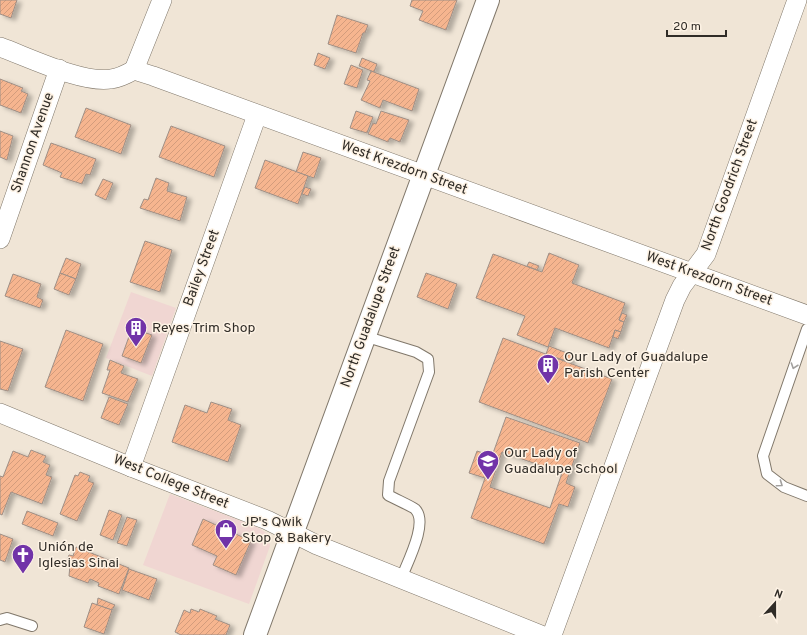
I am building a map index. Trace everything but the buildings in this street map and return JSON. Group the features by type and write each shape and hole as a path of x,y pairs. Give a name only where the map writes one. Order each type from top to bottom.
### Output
{"street":[{"path":"0,47 59,69 91,78 110,79 124,76 134,70 162,0"},
{"name":"North Guadalupe Street","path":"255,635 488,0"},
{"name":"North Goodrich Street","path":"552,635 675,300 682,286 706,254 797,0"},
{"name":"Shannon Avenue","path":"0,239 59,69"},
{"name":"West Krezdorn Street","path":"134,70 807,315"},
{"name":"Bailey Street","path":"131,467 257,115"},
{"name":"West College Street","path":"0,413 131,467 267,520 292,533 401,579 541,635"}],"lane":[{"path":"807,329 763,456 767,474 784,487 807,496"},
{"path":"364,336 416,352 428,360 429,372 389,481 388,495 415,509 420,517 421,528 401,579"},
{"path":"0,620 7,618 32,626"}],"shaded area":[{"path":"131,292 176,308 152,376 106,358"},
{"path":"170,494 257,527 268,534 270,546 249,604 143,565"}],"place":[{"name":"Reyes Trim Shop","path":"136,348"},
{"name":"Our Lady of Guadalupe Parish Center","path":"548,384"},
{"name":"Our Lady of Guadalupe School","path":"488,480"},
{"name":"JP's Qwik Stop & Bakery","path":"226,550"},
{"name":"Unión de Iglesias Sinai","path":"23,574"}]}
